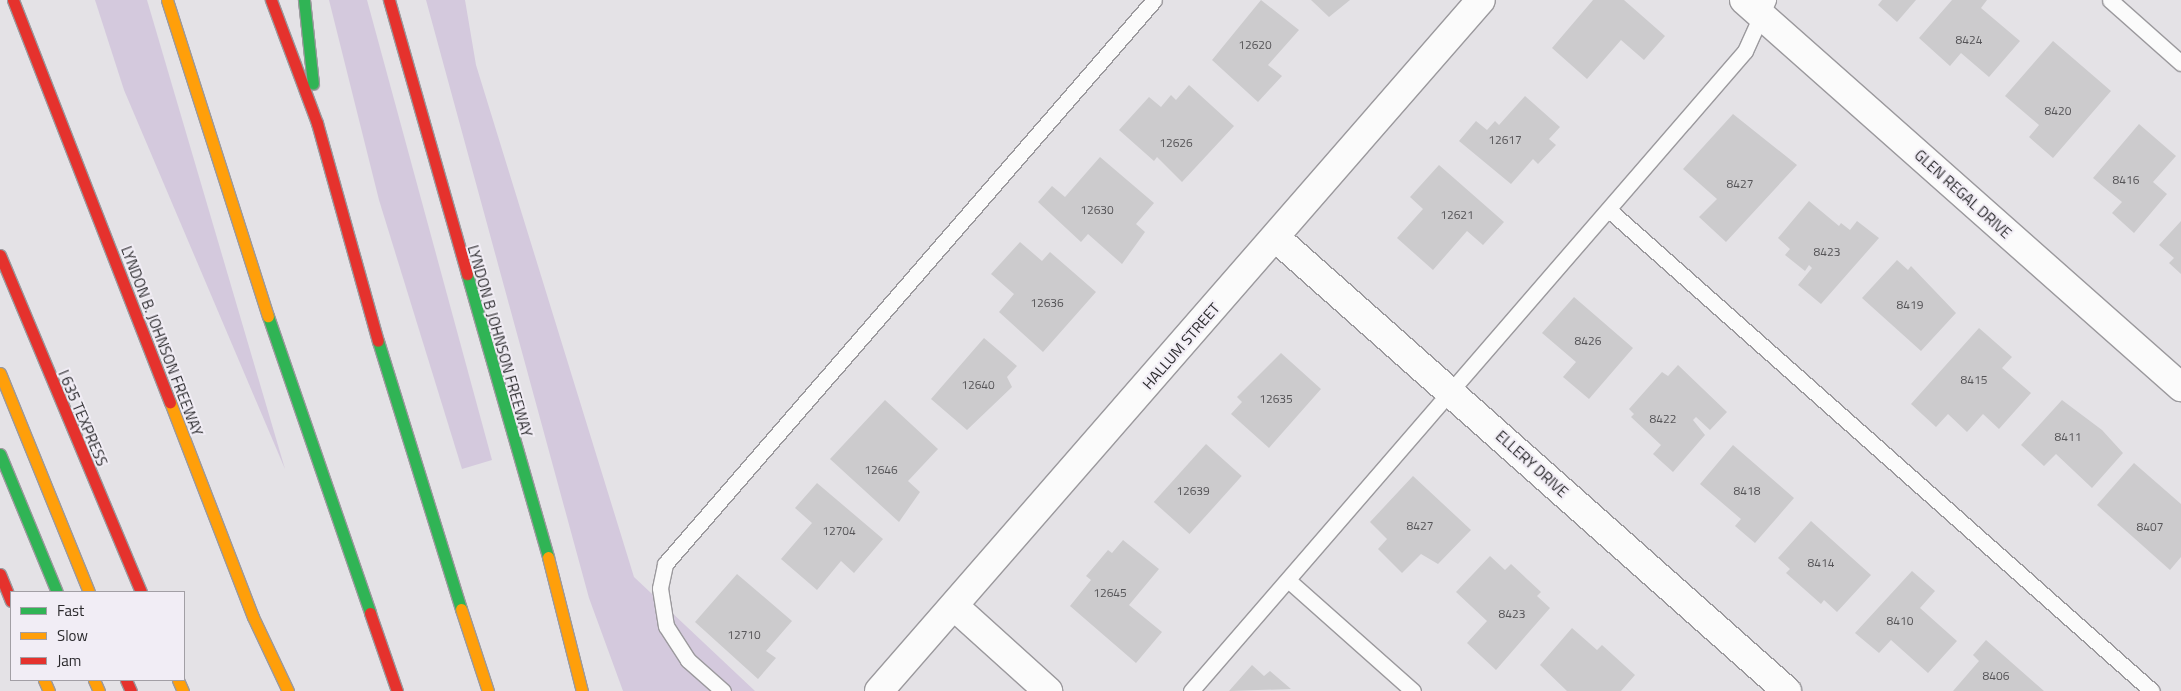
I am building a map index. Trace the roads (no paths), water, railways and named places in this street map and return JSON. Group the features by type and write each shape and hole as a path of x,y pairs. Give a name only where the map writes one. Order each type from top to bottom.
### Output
{"main road":[{"name":"LYNDON B. JOHNSON FREEWAY","path":"13,0 253,617 288,691"},
{"path":"167,0 225,191 397,691"},
{"path":"271,0 317,123 417,478 488,691"},
{"path":"304,0 317,123"},
{"name":"LYNDON B JOHNSON FREEWAY","path":"389,0 564,611 582,691"},
{"name":"I 635 TEXPRESS","path":"0,255 141,591"},
{"path":"0,373 13,408 11,456 57,591"},
{"path":"0,412 13,408"},
{"path":"11,456 87,591"},
{"path":"0,574 10,599"}],"street":[{"name":"HALLUM STREET","path":"879,691 1276,238 1481,0"},
{"name":"GLEN REGAL DRIVE","path":"1757,5 2181,387"},
{"name":"ELLERY DRIVE","path":"1276,238 1787,691"},
{"path":"954,606 1048,691"}],"lane":[{"path":"723,691 688,660 666,626 660,588 665,564 1154,0"},
{"path":"2110,0 2181,63"},
{"path":"1191,691 1451,393 1745,51 1757,5"},
{"path":"1609,210 2152,691"},
{"path":"1288,580 1413,691"}]}
